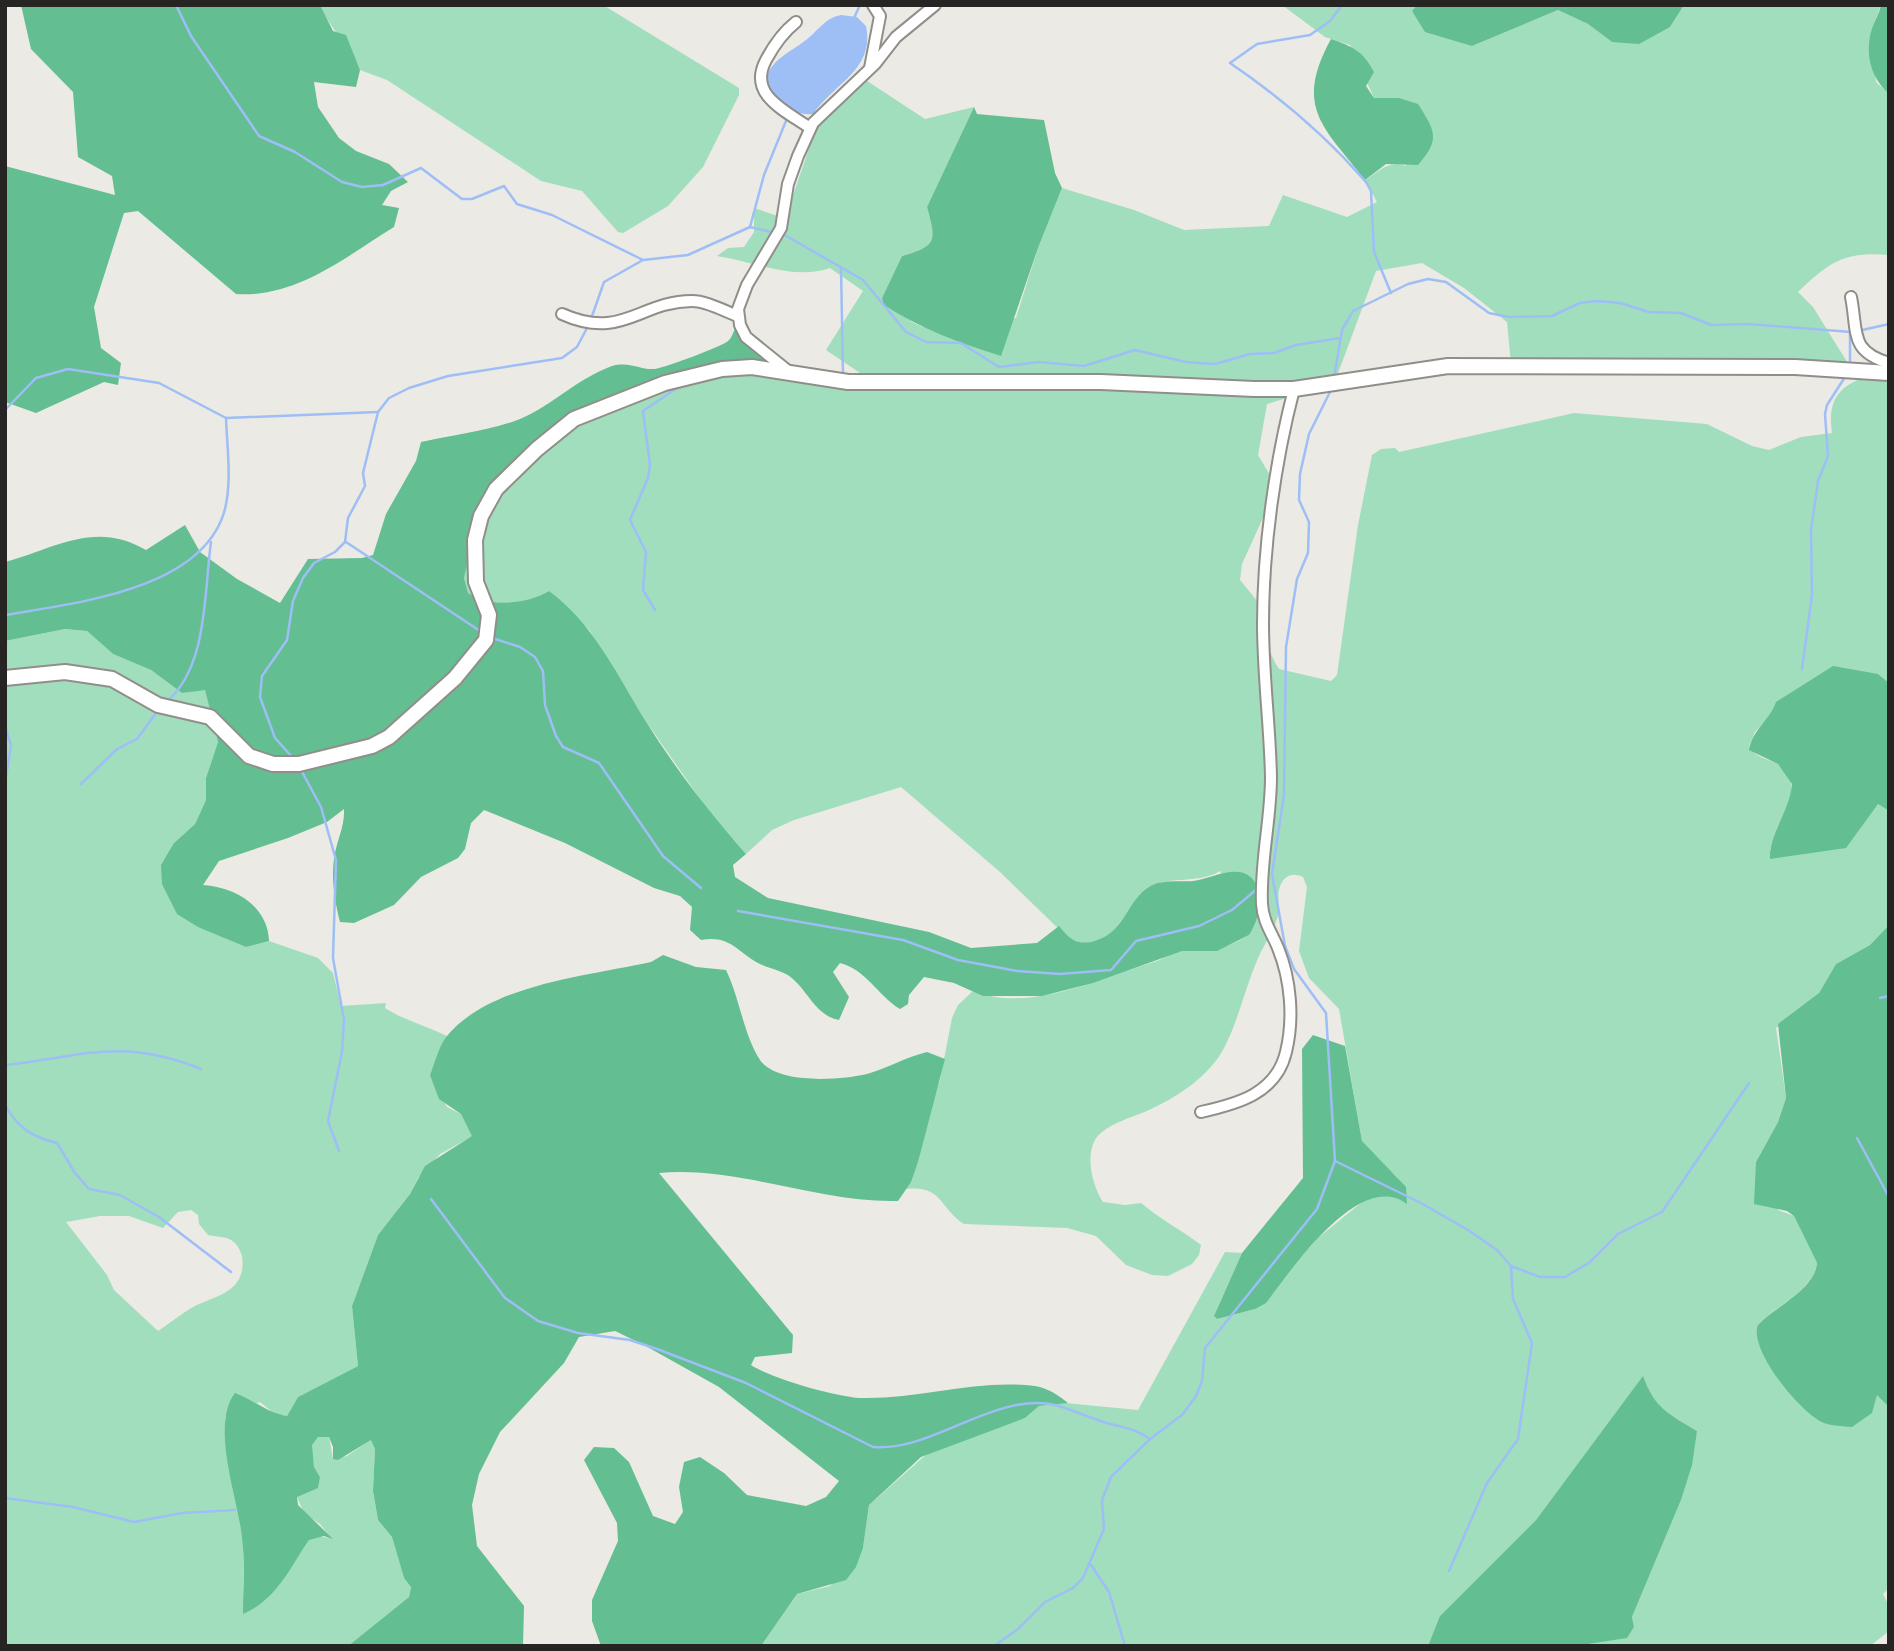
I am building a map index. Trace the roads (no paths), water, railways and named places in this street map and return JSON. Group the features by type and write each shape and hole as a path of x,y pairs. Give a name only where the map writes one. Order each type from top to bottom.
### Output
{"main road":[{"path":"5,678 65,672 112,679 158,705 210,717 249,756 273,764 299,764 372,746 389,737 455,678 486,640 489,615 475,572 478,527 496,489 537,449 574,419 665,383 722,369 743,367 792,376 862,383 1101,382 1294,389 1448,366 1795,368 1889,373"}],"street":[{"path":"869,70 880,16 873,5"},
{"path":"792,376 746,337 738,316 739,304 747,285 781,228 792,170 810,128 869,70 896,37 935,5"},
{"path":"796,22 776,41 760,71 759,82 772,102 810,128"},
{"path":"1851,297 1856,330 1866,355 1889,363"},
{"path":"562,314 586,322 609,324 691,301 738,316"},
{"path":"1201,1112 1253,1097 1278,1072 1286,1053 1290,1020 1289,986 1278,948 1265,922 1262,904 1271,803 1263,622 1269,522 1281,439 1294,389"}],"water":[{"path":"841,15 857,17 866,26 867,41 859,65 813,114 799,113 785,107 770,90 767,80 769,72 774,64 826,22"}],"waterway":[{"path":"176,5 191,36 259,136 295,152 342,182 362,187 383,185 421,168 462,199 472,199 504,186 517,204 552,215 643,260"},
{"path":"854,18 860,5"},
{"path":"1342,5 1330,21 1310,35 1257,44 1230,63 1302,118 1366,182 1371,191 1374,252 1391,293"},
{"path":"750,227 764,175 788,116"},
{"path":"591,319 604,282 643,260 688,255 750,227 776,233"},
{"path":"783,234 863,280 906,332 926,342 961,343 999,367 1039,362 1084,366 1135,350 1186,362 1215,364 1250,354 1274,353 1296,345 1340,338"},
{"path":"841,267 843,375"},
{"path":"1334,378 1342,330 1353,311 1408,284 1428,279 1446,282 1489,313 1509,317 1552,316 1580,303 1597,301 1620,303 1649,312 1681,313 1711,325 1749,324 1851,332"},
{"path":"1858,331 1889,324"},
{"path":"292,757 275,738 260,697 262,676 287,640 293,601 303,578 314,563 335,552 345,542 348,518 365,486 363,473 378,412 389,398 409,388 448,376 562,358 577,347 588,326"},
{"path":"1850,332 1850,363"},
{"path":"5,410 36,378 68,369 159,383 226,418 378,412"},
{"path":"1802,669 1812,595 1811,530 1818,481 1828,456 1825,414 1827,405 1845,377"},
{"path":"655,610 643,590 646,552 630,520 648,478 650,465 643,411 680,386"},
{"path":"994,1646 1018,1629 1045,1602 1073,1588 1083,1578 1104,1529 1102,1500 1111,1477 1150,1439 1182,1415 1196,1396 1202,1381 1205,1348 1317,1209 1335,1161 1326,1013 1294,969 1285,946 1272,874 1284,795 1286,647 1297,579 1308,553 1309,522 1299,500 1300,474 1309,434 1331,390"},
{"path":"5,615 100,598 133,588 165,575 192,558 212,536 225,509 229,476 226,418"},
{"path":"166,702 180,687 197,650 205,606 211,542"},
{"path":"346,542 483,633"},
{"path":"492,638 520,647 535,657 543,671 545,705 556,736 563,747 599,763 663,856 701,888"},
{"path":"81,784 117,749 137,739 159,709"},
{"path":"5,726 11,745 5,783"},
{"path":"300,768 321,807 336,860 333,958 344,1020 342,1052 328,1121 339,1151"},
{"path":"738,911 903,940 958,960 1017,971 1060,974 1111,970 1136,941 1199,926 1232,910 1257,889"},
{"path":"1880,998 1889,996"},
{"path":"5,1065 81,1054 125,1051 173,1059 201,1069"},
{"path":"1335,1161 1421,1203 1468,1230 1497,1250 1511,1266 1540,1277 1565,1277 1590,1262 1618,1234 1662,1212 1749,1083"},
{"path":"5,1105 26,1130 57,1143 75,1173 89,1189 120,1195 159,1217 231,1272"},
{"path":"1857,1138 1889,1197"},
{"path":"431,1199 505,1298 538,1321 578,1333 630,1340 657,1349 746,1383 873,1447 917,1441 983,1415 1028,1403 1063,1407 1131,1429 1150,1439"},
{"path":"1449,1571 1487,1483 1518,1439 1532,1343 1513,1299 1511,1266"},
{"path":"5,1498 73,1507 134,1522 182,1513 235,1510"},
{"path":"1889,1502 1889,1530"},
{"path":"1091,1565 1109,1592 1125,1646"}]}
